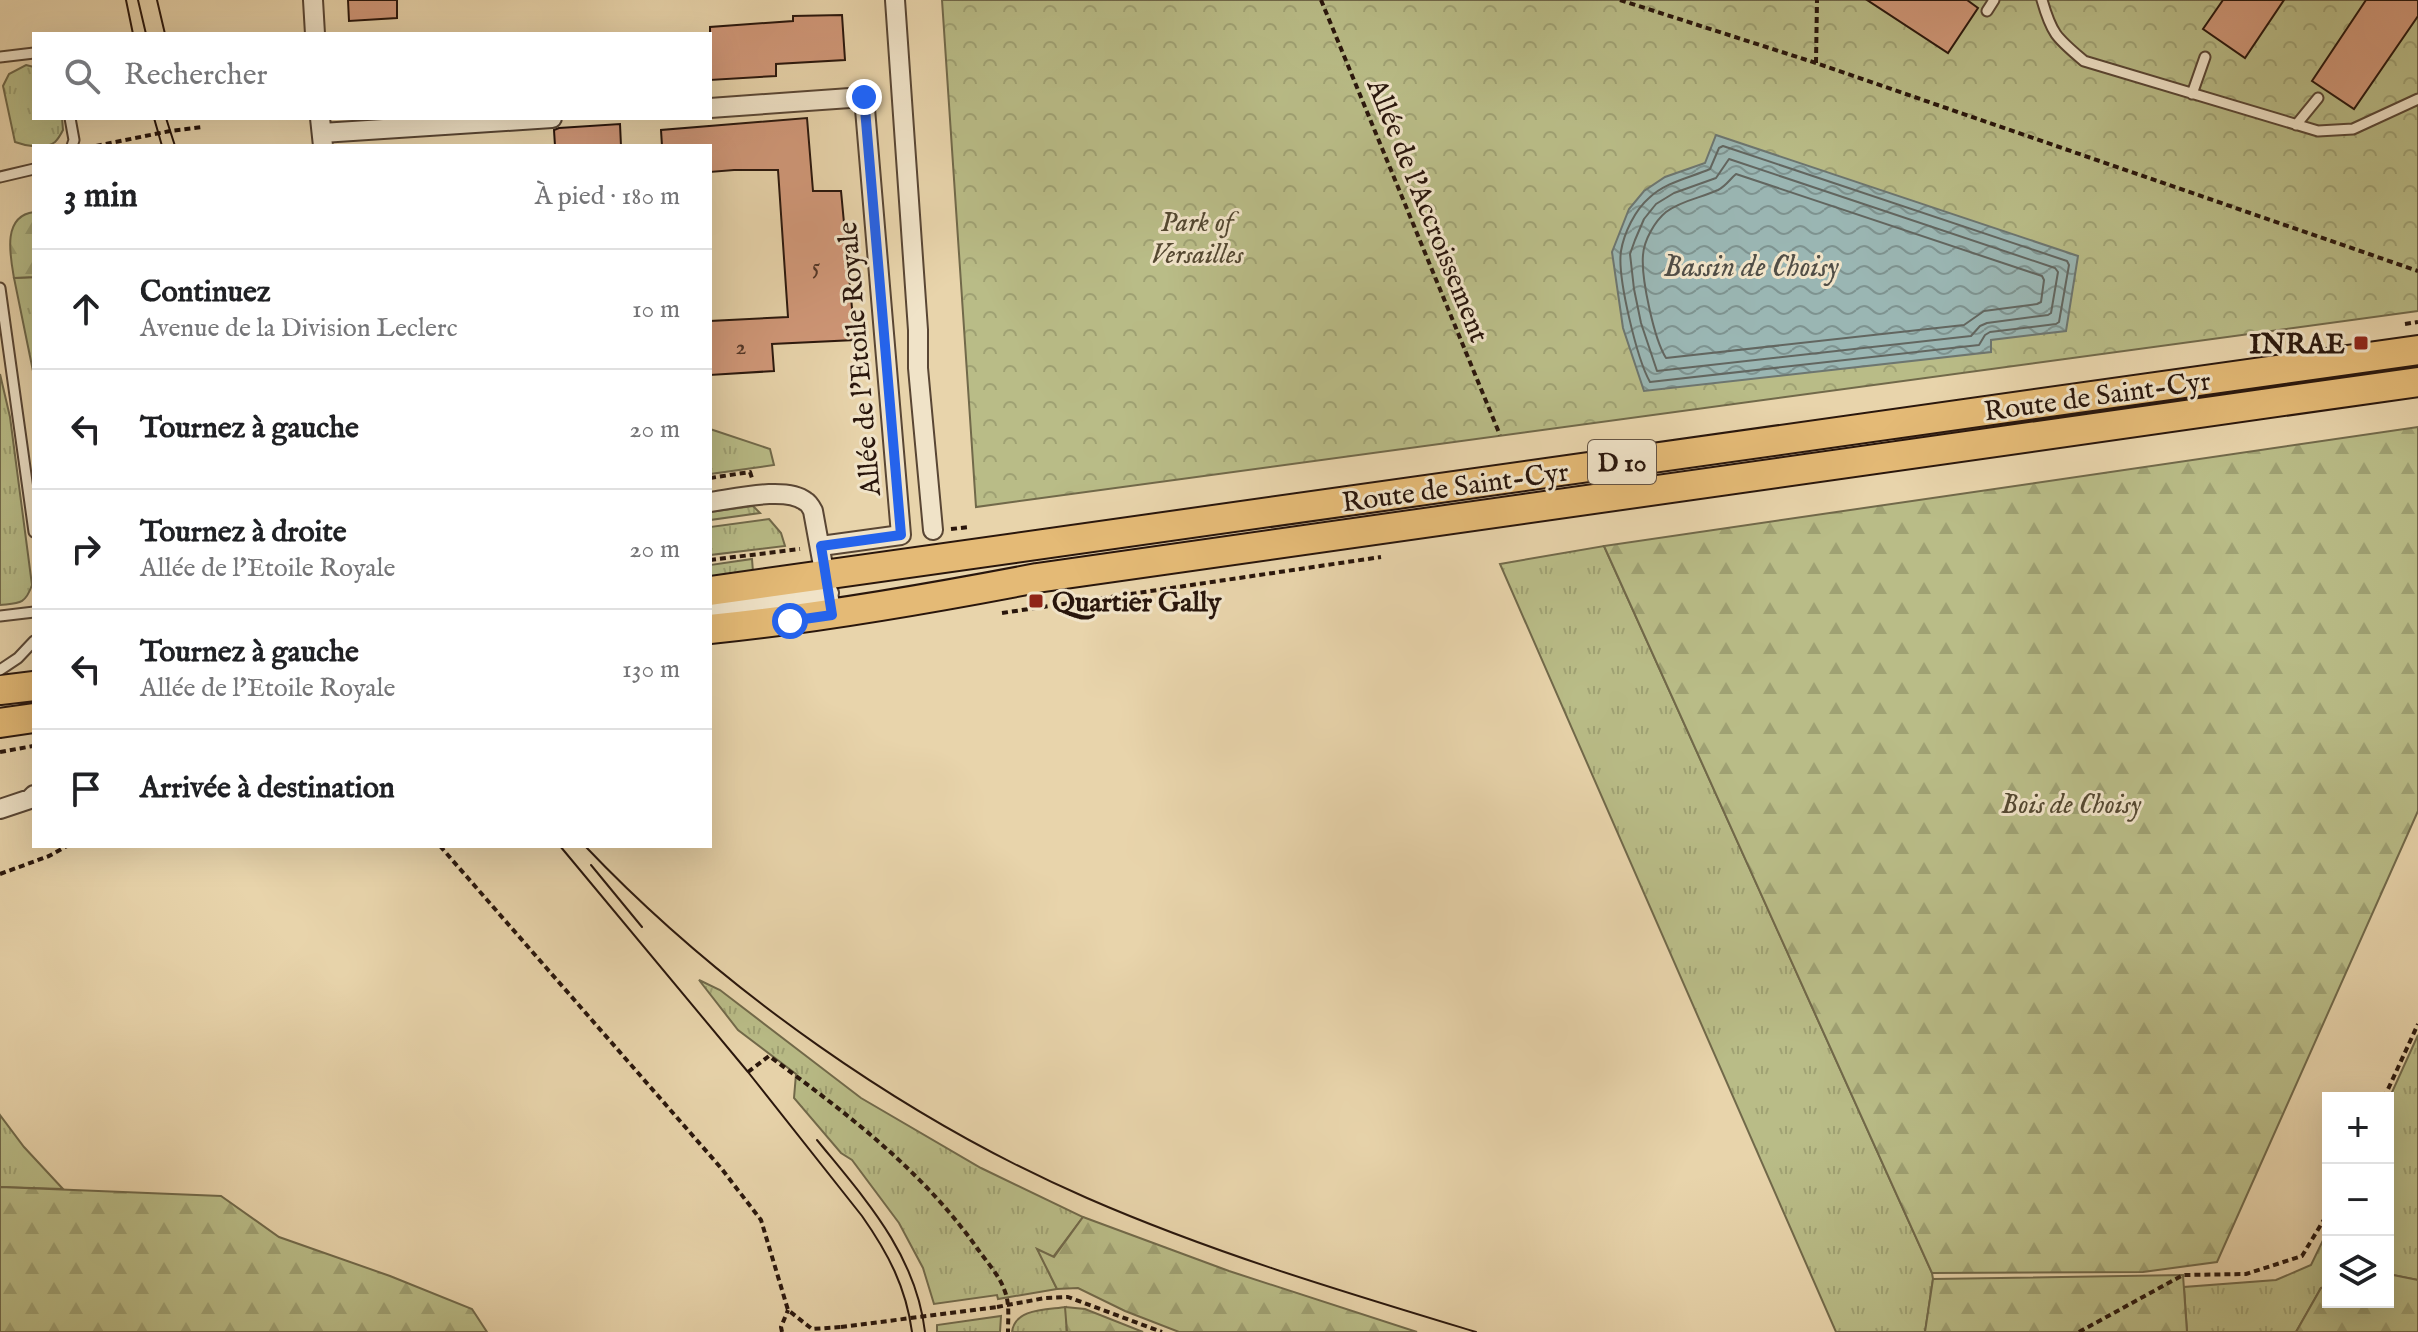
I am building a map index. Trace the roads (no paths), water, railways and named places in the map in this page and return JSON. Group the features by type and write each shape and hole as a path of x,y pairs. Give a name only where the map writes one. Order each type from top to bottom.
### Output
{"main road":[{"name":"Route de Saint-Cyr","path":"829,594 2418,350"},
{"name":"Route de Saint-Cyr","path":"829,594 912,603 1037,578 2418,382"},
{"name":"D 10","path":"712,591 829,594"},
{"name":"D 10","path":"712,628 829,594"},
{"path":"0,690 32,686"},
{"path":"0,723 32,718"}],"street":[{"path":"313,0 315,32"},
{"path":"895,0 918,368 933,530"},
{"name":"Allée de l'Etoile Royale","path":"712,108 864,97 901,535 821,546"},
{"path":"322,132 519,120"},
{"path":"712,502 760,495 789,495 805,500 813,511 829,594 712,611"},
{"path":"0,809 32,797"}],"lane":[{"path":"1987,11 1994,0"},
{"path":"2042,0 2049,26 2084,61 2318,131 2353,129 2418,99"},
{"path":"0,57 32,53"},
{"path":"2192,94 2205,57"},
{"path":"2296,125 2318,98"},
{"path":"70,120 73,144"},
{"path":"0,177 32,169"},
{"path":"0,288 32,518"},
{"path":"0,616 32,612"},
{"path":"0,670 32,643"}],"water":[{"name":"Bassin de Choisy","path":"1716,135 2078,256 2066,331 1991,340 1991,352 1644,391 1623,328 1612,252 1629,209 1644,191 1665,177 1705,163"}],"tram line":[{"path":"126,0 133,32"},
{"path":"138,0 146,32"},
{"path":"157,0 165,32"},
{"path":"155,120 161,144"},
{"path":"167,120 174,144"},
{"path":"562,848 748,1072 862,1216 894,1271 912,1332"},
{"path":"587,848 638,899 756,1000 885,1090 952,1130 1087,1198 1182,1237 1328,1287 1476,1332"},
{"path":"591,865 642,927"},
{"path":"817,1140 870,1206 900,1253 920,1304 925,1332"}],"place":[{"name":"INRAE","path":"2361,343"},
{"name":"Quartier Gally","path":"1036,601"}],"park label":[{"name":"Park of Versailles","path":"1197,237"},
{"name":"Bois de Choisy","path":"2071,803"}]}
